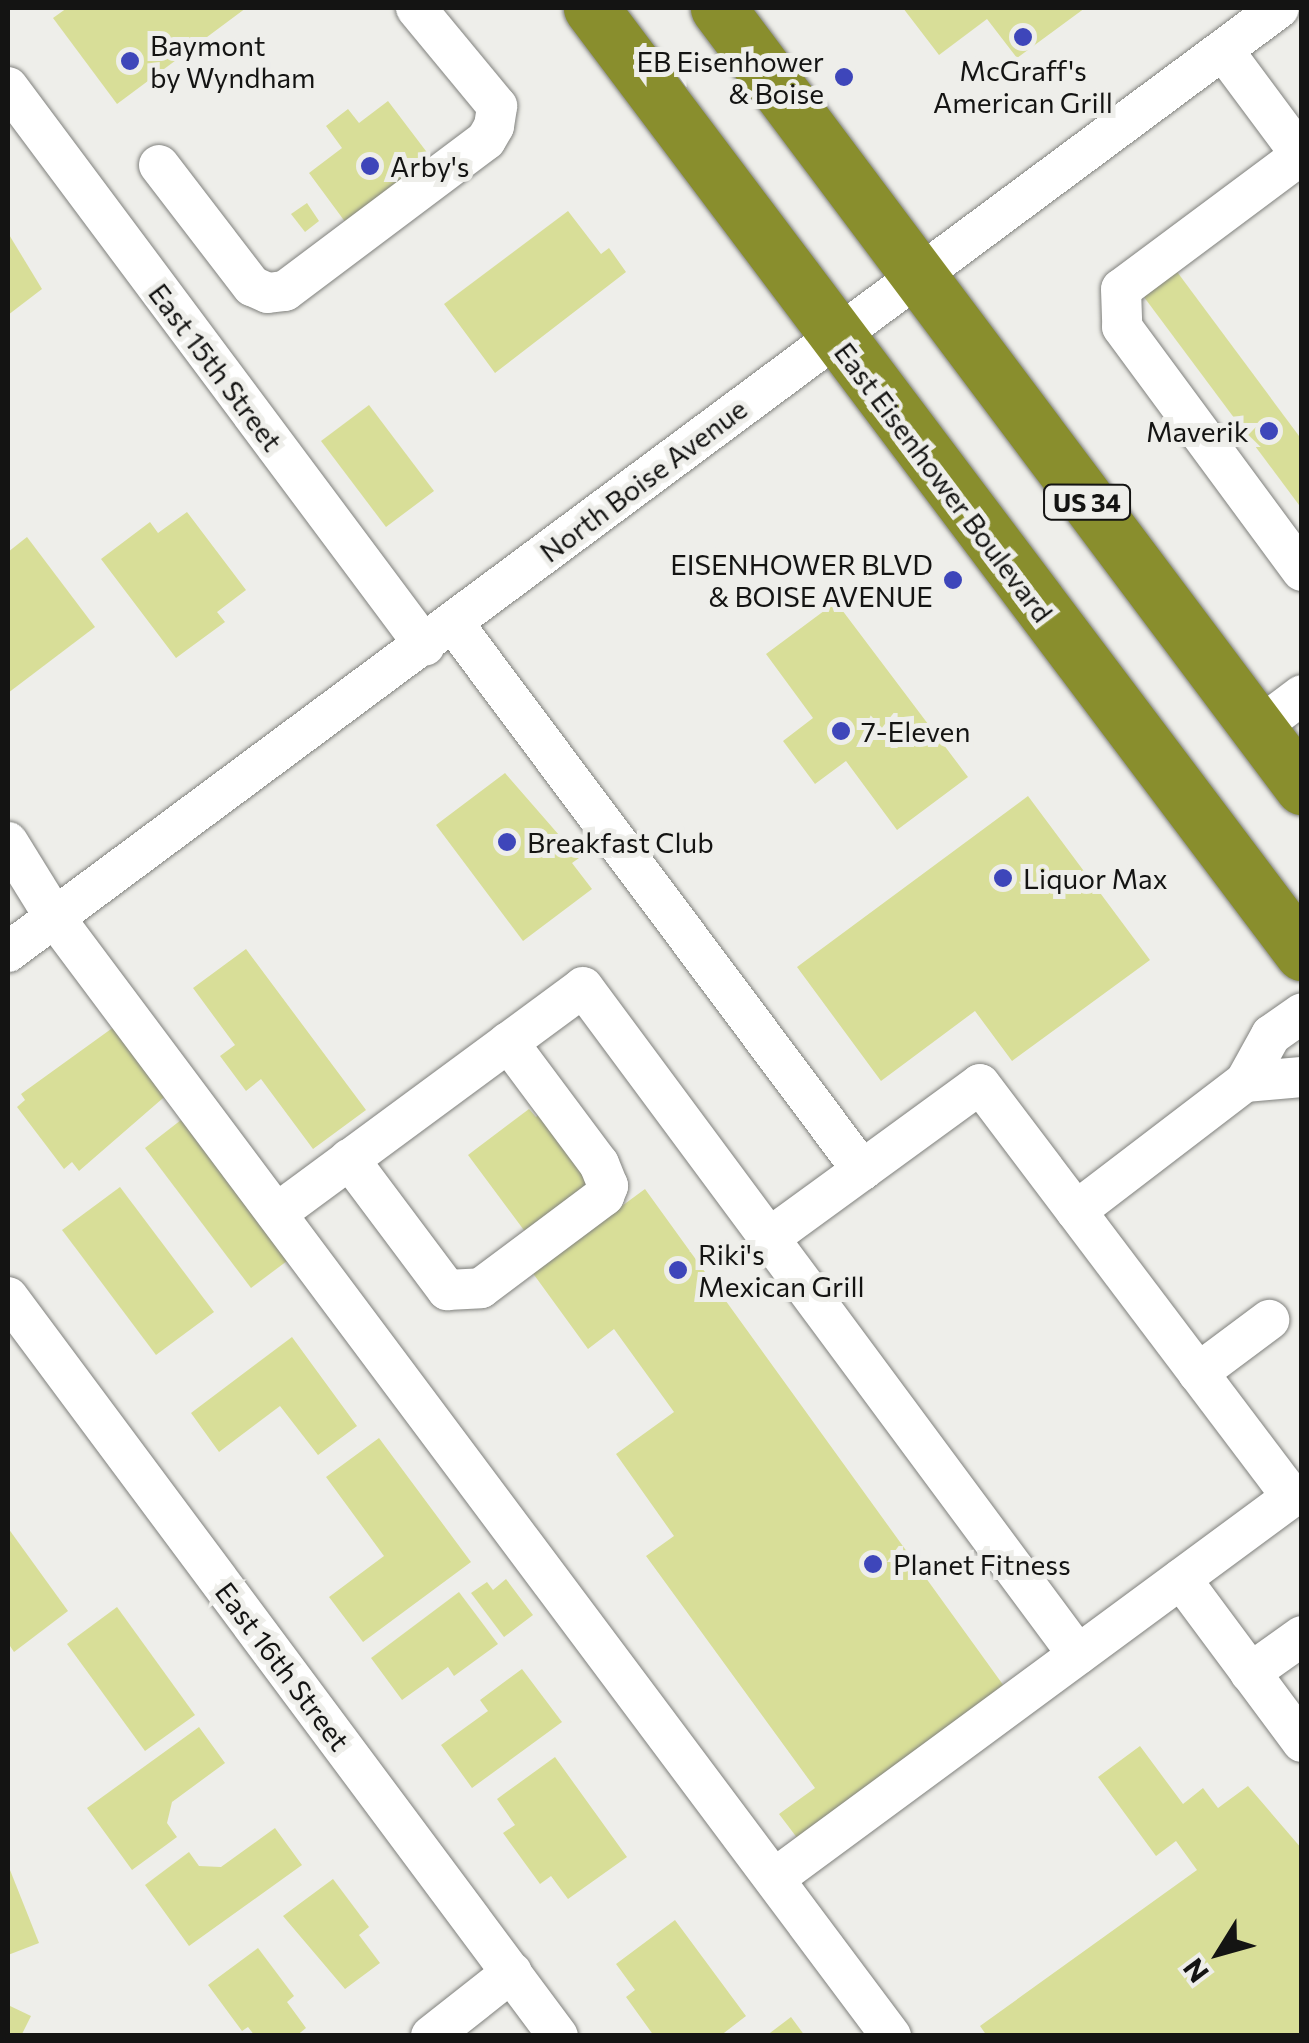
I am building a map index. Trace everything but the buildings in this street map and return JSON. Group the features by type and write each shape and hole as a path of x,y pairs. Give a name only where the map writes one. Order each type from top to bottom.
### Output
{"highway":[{"name":"East Eisenhower Boulevard","path":"591,8 1302,953"},
{"name":"US 34","path":"718,8 1302,788"}],"street":[{"path":"160,165 252,286 268,294 285,291 486,140 494,126 497,106 416,8"},
{"name":"North Boise Avenue","path":"8,952 440,635 917,276 1231,30 1278,8"},
{"path":"1231,30 1302,155 1121,289 1122,327 1302,571"},
{"name":"East 15th Street","path":"8,88 862,1170"},
{"path":"1257,729 1302,695"},
{"path":"8,842 55,918 891,2036"},
{"path":"276,1213 583,987 1078,1655"},
{"path":"1076,1211 1245,1082 1272,1036 1302,1013"},
{"path":"349,1160 447,1290 481,1288 604,1196 608,1186 600,1164 508,1042"},
{"path":"1245,1082 1302,1077"},
{"path":"769,1238 980,1084 1292,1497 776,1878"},
{"name":"East 16th Street","path":"8,1297 558,2036"},
{"path":"1198,1373 1269,1320"},
{"path":"1181,1579 1302,1742"},
{"path":"1250,1673 1302,1636"},
{"path":"431,2036 512,1972"}],"place":[{"name":"McGraff's American Grill","path":"1023,37"},
{"name":"Baymont by Wyndham","path":"130,61"},
{"name":"EB Eisenhower & Boise","path":"844,77"},
{"name":"Arby's","path":"370,166"},
{"name":"Maverik","path":"1269,431"},
{"name":"EISENHOWER BLVD & BOISE AVENUE","path":"953,580"},
{"name":"7-Eleven","path":"841,731"},
{"name":"Breakfast Club","path":"507,842"},
{"name":"Liquor Max","path":"1003,878"},
{"name":"Riki's Mexican Grill","path":"678,1270"},
{"name":"Planet Fitness","path":"873,1564"}]}
